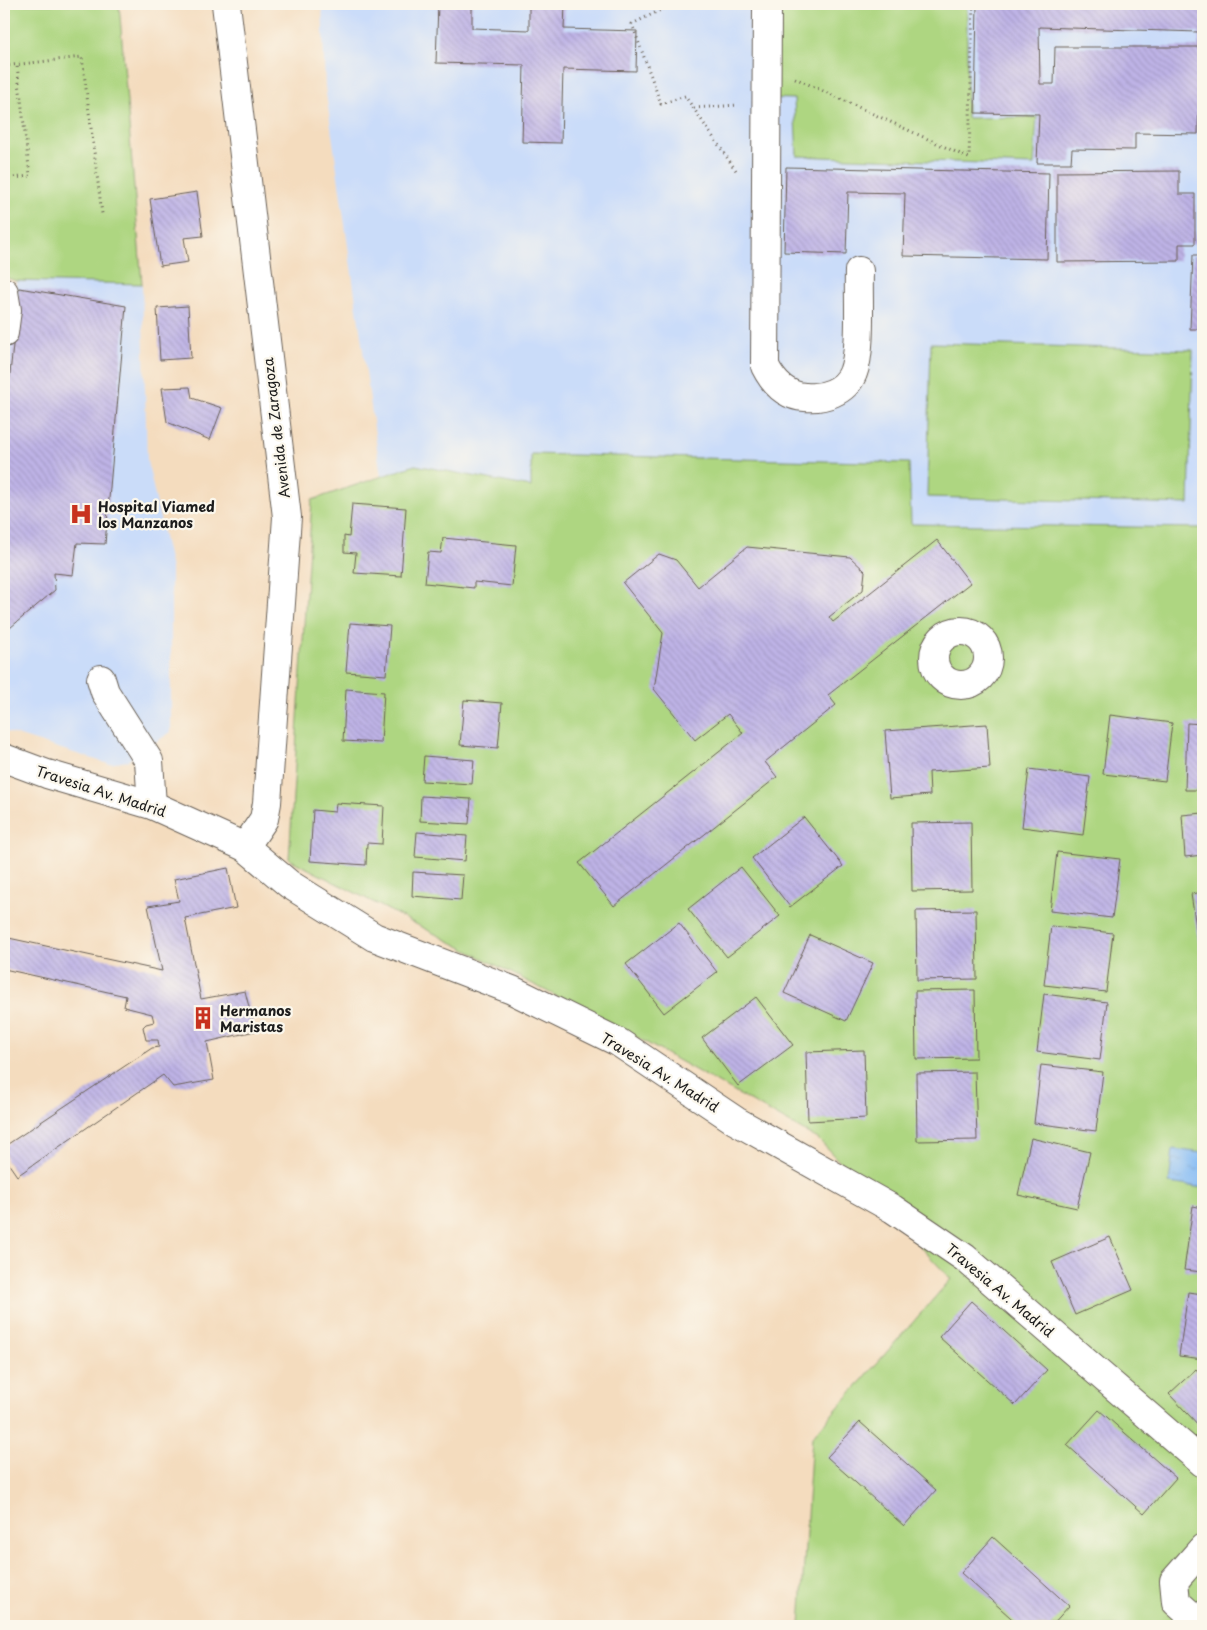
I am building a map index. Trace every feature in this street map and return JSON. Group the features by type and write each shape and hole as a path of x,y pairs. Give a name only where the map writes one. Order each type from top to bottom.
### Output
{"street":[{"name":"Avenida de Zaragoza","path":"226,4 287,517 267,803 264,819 245,847"},
{"path":"767,4 765,366 771,379 784,390 801,397 817,398 842,387 852,374 858,352 859,271"},
{"path":"4,292 7,310 4,333"},
{"path":"101,679 105,692 149,761 152,805"},
{"name":"Travesia Av. Madrid","path":"4,758 47,774 152,805 245,847 289,884 374,937 512,990 618,1042 736,1121 893,1209 966,1258 1203,1463"},
{"path":"1202,1626 1176,1602 1174,1580 1203,1548"}],"path":[{"path":"673,4 632,24 661,104 686,96 738,173"},
{"path":"766,65 969,158 972,4"},
{"path":"4,66 82,57 102,214"},
{"path":"4,179 30,176 17,64"},
{"path":"694,108 766,103"}],"shaded area":[{"path":"322,4 1203,4 1203,528 911,524 909,463 531,454 531,487 415,465 381,476 325,86"},
{"name":"Hospital Viamed los Manzanos","path":"16,281 142,284 147,459 171,569 171,732 127,761 109,764 4,731 4,396"}],"green space":[{"path":"4,4 119,4 142,284 16,281 4,277"},
{"path":"769,4 967,4 967,118 1037,117 1034,165 797,156 794,99 766,98"},
{"path":"931,343 1193,350 1189,504 927,497"},
{"path":"531,454 909,463 911,524 1203,528 1203,1626 800,1626 812,1437 951,1279 818,1139 638,1038 289,859 312,500 415,465 531,487"}],"water":[{"path":"1173,1149 1203,1153 1203,1188 1169,1183"}],"building":[{"path":"438,4 472,4 472,28 529,30 529,4 565,4 564,29 637,31 636,71 563,69 561,143 522,142 524,65 436,63"},
{"path":"977,4 1203,4 1203,99 1199,99 1198,134 1135,133 1135,150 1072,149 1071,163 1037,163 1039,114 975,113","holes":["1039,27 1199,32 1198,47 1055,47 1054,84 1040,84"]},
{"path":"786,167 1049,173 1047,259 903,256 905,193 848,192 846,254 784,252"},
{"path":"1179,171 1179,194 1195,194 1195,244 1179,244 1179,261 1057,262 1057,172"},
{"path":"197,192 203,236 184,238 188,262 160,266 150,199"},
{"path":"1193,255 1203,255 1203,329 1190,329"},
{"path":"19,288 126,306 105,544 77,543 73,575 54,573 55,590 4,633 4,431"},
{"path":"188,306 191,358 160,360 157,308"},
{"path":"190,387 192,398 222,408 210,440 167,422 162,388"},
{"path":"352,504 406,508 401,576 354,573 356,553 344,552 344,536 349,537"},
{"path":"443,538 516,545 512,586 474,582 474,588 425,583 428,552 441,553"},
{"path":"937,540 970,583 828,695 836,705 765,762 777,777 614,906 579,863 743,733 728,714 695,740 654,689 663,633 623,583 659,554 676,560 698,587 747,547 850,557 865,571 863,590 829,617 833,622"},
{"path":"350,623 390,626 386,675 346,672"},
{"path":"346,689 384,692 381,743 343,741"},
{"path":"464,700 502,703 498,748 460,745"},
{"path":"1110,715 1172,723 1165,781 1103,774"},
{"path":"1187,723 1203,724 1203,790 1185,790"},
{"path":"987,724 990,768 929,772 930,795 890,798 885,731"},
{"path":"424,756 474,760 472,784 422,781"},
{"path":"1029,769 1090,777 1083,835 1022,827"},
{"path":"421,796 471,799 469,824 420,821"},
{"path":"336,803 384,806 382,844 367,843 366,865 310,861 313,810 335,812"},
{"path":"1203,813 1203,855 1185,857 1182,815"},
{"path":"804,817 843,866 790,907 752,858"},
{"path":"971,822 972,890 912,891 911,823"},
{"path":"417,832 467,836 465,861 415,857"},
{"path":"1057,852 1120,859 1112,918 1050,911"},
{"path":"741,867 780,916 727,957 688,909"},
{"name":"Hermanos Maristas","path":"228,868 236,908 185,918 201,999 245,991 255,1031 207,1042 214,1080 173,1087 163,1075 17,1176 6,1160 5,1146 152,1048 159,1047 158,1040 146,1040 143,1027 154,1022 152,1014 124,1007 126,996 4,969 4,937 162,971 148,906 179,901 174,879"},
{"path":"413,872 463,875 461,900 412,896"},
{"path":"1203,892 1203,960 1201,960 1191,894"},
{"path":"976,910 977,979 917,980 916,911"},
{"path":"679,923 717,972 664,1013 626,964"},
{"path":"1051,926 1113,933 1106,992 1044,985"},
{"path":"810,935 873,963 846,1021 784,993"},
{"path":"975,990 976,1058 916,1059 915,991"},
{"path":"1044,994 1107,1002 1100,1060 1037,1052"},
{"path":"756,997 793,1045 738,1086 702,1038"},
{"path":"864,1050 866,1118 808,1121 806,1052"},
{"path":"1041,1065 1103,1072 1096,1131 1034,1123"},
{"path":"975,1072 977,1140 917,1141 916,1073"},
{"path":"1031,1138 1090,1152 1077,1208 1018,1195"},
{"path":"1193,1206 1203,1208 1203,1272 1184,1270"},
{"path":"1110,1237 1133,1290 1075,1315 1052,1262"},
{"path":"1188,1292 1203,1294 1203,1359 1179,1356"},
{"path":"971,1301 1047,1370 1015,1405 939,1337"},
{"path":"1196,1369 1203,1377 1203,1430 1169,1394"},
{"path":"1099,1410 1176,1478 1144,1514 1067,1445"},
{"path":"860,1422 936,1490 904,1526 827,1457"},
{"path":"993,1537 1069,1606 1051,1626 1020,1626 961,1573"}],"place":[{"name":"Hospital Viamed los Manzanos","path":"81,514"},
{"name":"Hermanos Maristas","path":"203,1018"}]}
